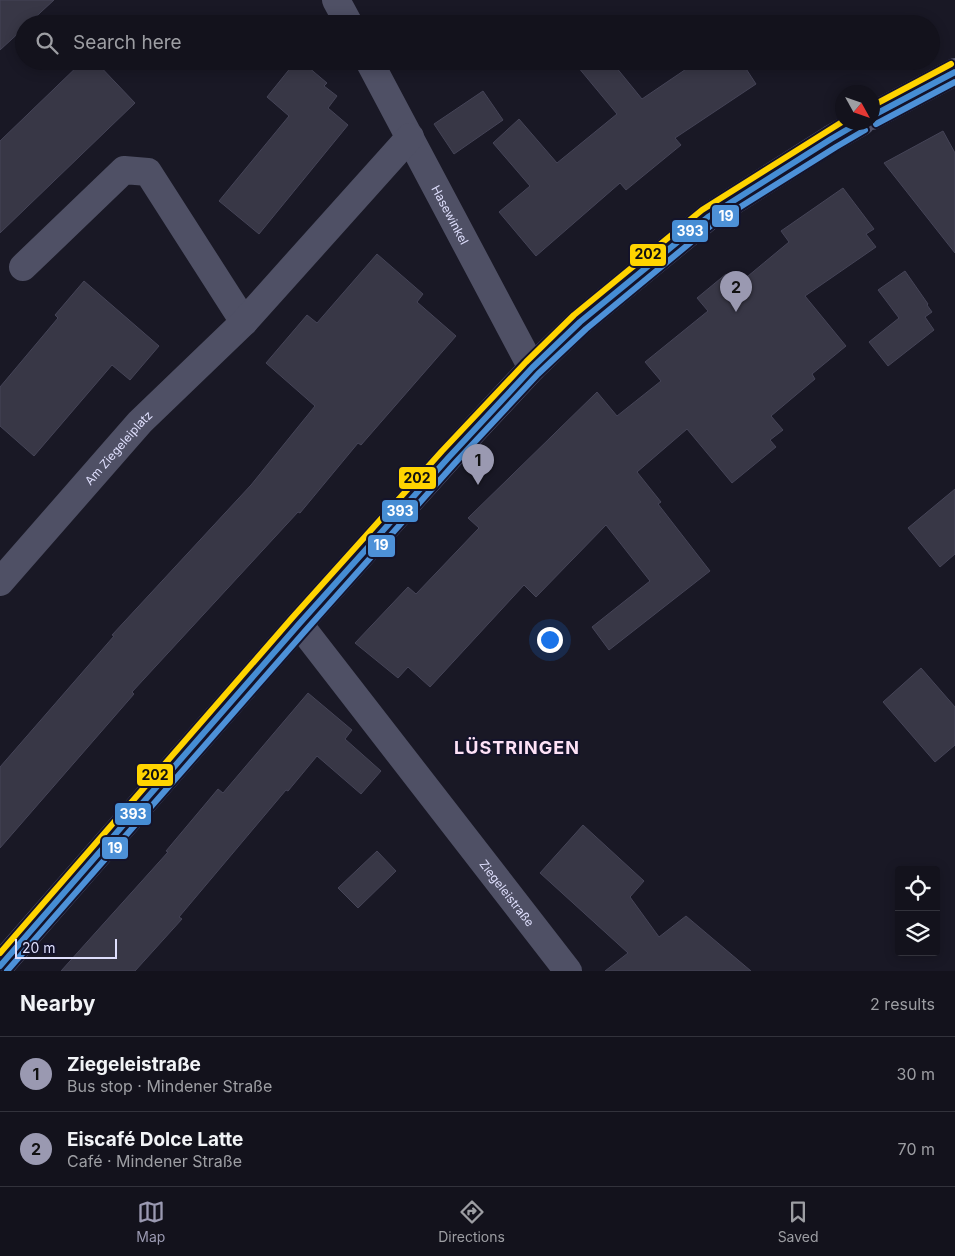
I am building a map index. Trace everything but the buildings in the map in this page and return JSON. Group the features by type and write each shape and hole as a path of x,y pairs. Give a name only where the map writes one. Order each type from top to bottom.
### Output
{"main road":[{"path":"880,112 955,72"},
{"path":"0,966 299,624 532,368 593,309 708,217 847,130"}],"street":[{"path":"336,0 344,15"},
{"name":"Hasewinkel","path":"374,70 532,368"},
{"name":"Am Ziegeleiplatz","path":"0,582 140,422 244,322 410,137"},
{"path":"23,267 124,170 148,172 244,322"},
{"name":"Ziegeleistraße","path":"299,624 568,971"}],"transit line":[{"name":"202","path":"940,70 951,64"},
{"name":"202","path":"880,102 940,70"},
{"name":"393","path":"880,112 955,72"},
{"name":"19","path":"880,122 955,82"},
{"name":"202","path":"0,953 292,618 442,451 526,362 574,315 702,210 835,126"},
{"name":"393","path":"0,966 299,624 532,368 580,322 708,217 846,130"},
{"name":"19","path":"7,971 306,630 455,463 538,374 586,329 713,224 865,130"}],"place":[{"name":"Eiscafé Dolce Latte","path":"736,312"},
{"name":"Ziegeleistraße","path":"478,485"}],"district":[{"name":"LÜSTRINGEN","path":"517,747"}]}
